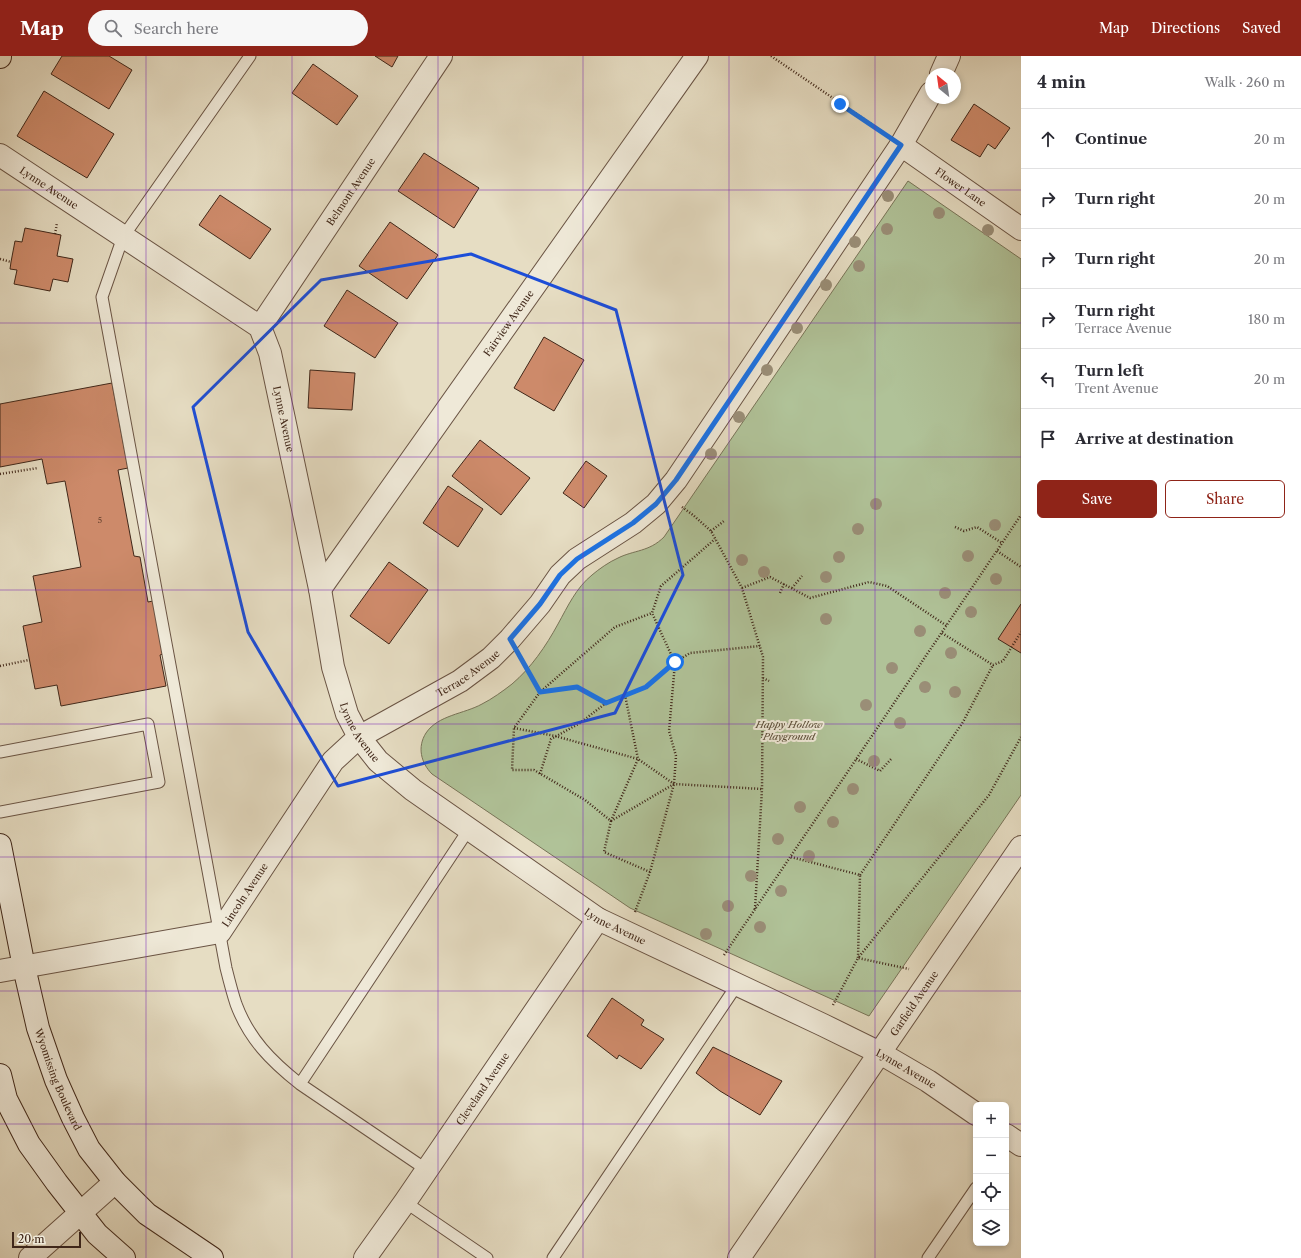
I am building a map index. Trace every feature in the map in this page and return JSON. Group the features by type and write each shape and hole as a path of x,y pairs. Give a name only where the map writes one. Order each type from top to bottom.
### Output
{"street":[{"name":"Belmont Avenue","path":"260,326 441,56"},
{"name":"Fairview Avenue","path":"320,589 696,56"},
{"path":"944,68 949,56"},
{"name":"Terrace Avenue","path":"359,737 460,681 491,658 510,639 540,604 560,575 577,559 633,523 656,504 676,480 901,145 925,103"},
{"name":"Flower Lane","path":"901,145 1021,229"},
{"name":"Lynne Avenue","path":"0,155 260,326 270,353 320,589 334,667 347,714 359,737 378,761 414,790 598,919 880,1053 928,1082 973,1112"},
{"name":"Lincoln Avenue","path":"0,971 220,932 333,761 359,737"},
{"name":"Wyomissing Boulevard","path":"0,845 24,967 38,1028 56,1080 73,1118 89,1149 115,1182 147,1214 212,1258"},
{"name":"Garfield Avenue","path":"739,1258 1021,847"},
{"name":"Cleveland Avenue","path":"365,1258 427,1170 598,919"},
{"path":"0,1076 6,1098 29,1144 97,1234 124,1258"},
{"path":"30,1258 115,1182"}],"lane":[{"path":"250,56 123,237 102,297 226,968 235,1002 242,1020 258,1044 266,1055 281,1069 300,1084 427,1170"},
{"path":"0,752 148,724 160,782 0,812"},
{"path":"300,1084 469,829"},
{"path":"553,1258 737,985"},
{"path":"928,1258 973,1192"},
{"path":"405,1202 487,1258"}],"path":[{"path":"771,56 901,145"},
{"path":"55,234 57,223"},
{"path":"0,259 11,262"},
{"path":"0,474 38,468"},
{"path":"693,515 711,531 742,588 763,657 762,789 755,909"},
{"path":"712,973 1021,515"},
{"path":"711,531 724,521"},
{"path":"955,527 964,531 978,527 1002,543"},
{"path":"626,933 650,872 674,784 676,756 669,731 675,662 652,613 661,586 715,540"},
{"path":"997,550 1021,567"},
{"path":"792,588 802,576"},
{"path":"742,588 770,577 810,598 869,582 887,586 947,626"},
{"path":"780,594 784,584"},
{"path":"611,821 585,800 534,770 512,770 514,728 540,692 615,627 652,613"},
{"path":"858,958 860,875 963,722 993,665 1003,661 1021,632"},
{"path":"942,633 993,665"},
{"path":"510,639 540,692"},
{"path":"540,774 551,739 580,723 606,703 646,687 675,662 690,653 760,646"},
{"path":"0,666 29,660"},
{"path":"763,678 769,681"},
{"path":"540,692 577,687 606,703"},
{"path":"625,695 638,759 611,821 604,852 650,872"},
{"path":"514,728 555,736 638,759 674,784 762,789"},
{"path":"823,1025 858,958 988,795 1021,737"},
{"path":"856,759 880,771 892,758"},
{"path":"611,821 674,784"},
{"path":"790,857 860,875"},
{"path":"858,958 934,974"}],"highlighted area":[{"path":"471,254 616,310 683,575 615,713 338,786 248,632 193,407 321,280"}],"green space":[{"name":"Happy Hollow Playground","path":"908,181 1021,259 1021,795 869,1016 630,908 432,774 425,765 421,749 423,738 431,727 437,722 486,702 519,678 532,664 543,648 577,591 586,580 604,566 624,555 647,548 664,537"}],"building":[{"path":"62,56 109,56 132,70 109,109 51,74"},
{"path":"375,56 398,56 392,67"},
{"path":"313,64 358,96 337,125 292,93"},
{"path":"44,91 114,134 87,178 17,136"},
{"path":"974,104 1010,128 995,149 988,144 980,157 951,140"},
{"path":"424,153 479,188 454,228 398,191"},
{"path":"220,195 271,229 250,259 199,225"},
{"path":"390,222 438,255 407,299 359,266"},
{"path":"25,228 61,235 57,256 73,259 68,282 53,279 50,291 14,284 17,270 10,269 15,241 22,242"},
{"path":"347,290 398,323 375,358 324,326"},
{"path":"544,337 584,360 554,411 514,388"},
{"path":"310,370 355,373 352,410 308,408"},
{"path":"112,383 128,468 118,470 134,556 140,557 148,602 153,601 163,654 160,655 166,686 61,706 57,685 35,689 23,626 42,622 33,576 81,567 65,481 47,484 42,459 0,467 0,404"},
{"path":"480,440 530,478 501,515 452,476"},
{"path":"586,461 607,476 584,508 563,493"},
{"path":"448,486 483,509 458,547 423,523"},
{"path":"389,562 428,590 389,644 350,616"},
{"path":"1021,604 1021,653 998,639"},
{"path":"612,998 644,1020 641,1025 664,1039 641,1069 619,1055 617,1059 587,1036"},
{"path":"713,1047 782,1081 760,1115 720,1091 696,1073"}],"route":[{"path":"675,662 646,687 606,703 577,687 540,692 510,639 540,604 560,575 577,559 633,523 656,504 676,480 901,145 840,104"}]}
